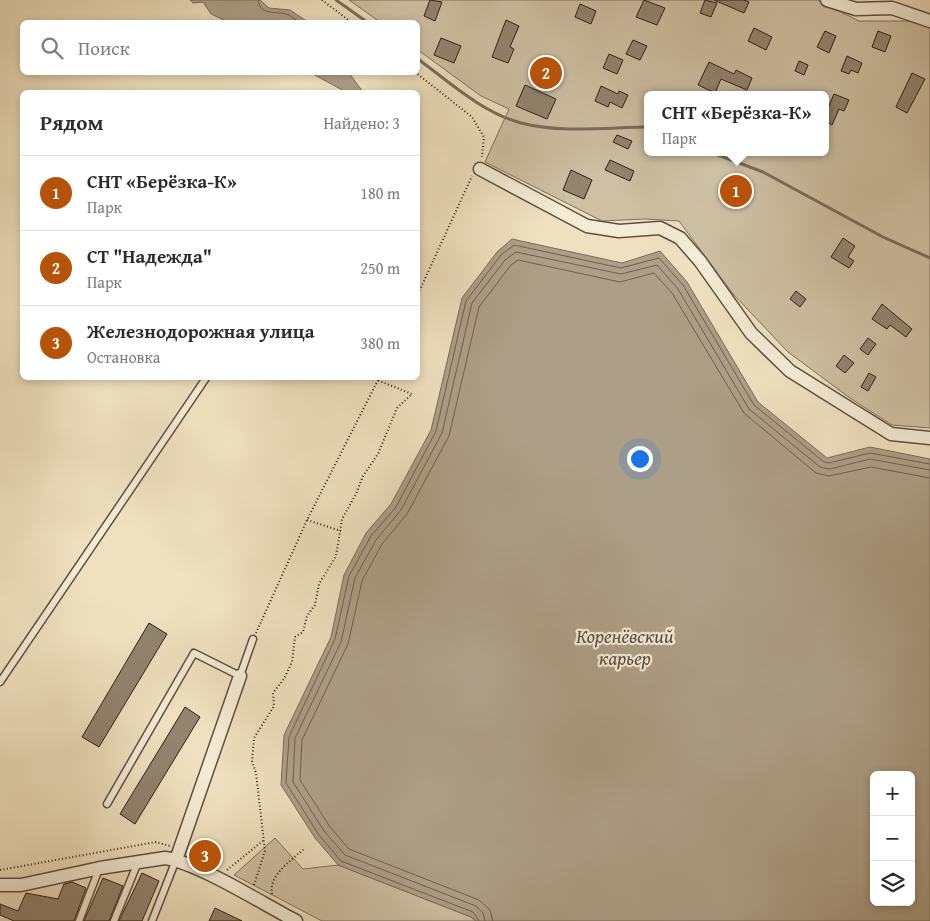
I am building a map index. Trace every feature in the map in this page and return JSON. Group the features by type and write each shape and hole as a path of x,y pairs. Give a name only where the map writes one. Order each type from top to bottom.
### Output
{"street":[{"path":"827,0 856,9 884,4 930,21"},
{"path":"480,169 587,226 619,232 660,228 680,238 700,261 751,333 790,371 891,434 930,438"},
{"path":"178,854 240,676"},
{"path":"0,885 21,885 178,854 296,921"}],"lane":[{"path":"0,682 205,380"},
{"path":"107,804 194,653 240,676 253,640"},
{"path":"152,921 178,854"},
{"path":"114,921 139,861"},
{"path":"79,921 100,868"}],"path":[{"path":"322,0 348,20"},
{"path":"419,75 472,117 484,137 480,169 472,176 420,290"},
{"path":"253,640 307,520 377,380"},
{"path":"252,890 265,851 256,773 252,761 254,738 274,706 273,693 284,679 292,662 295,637 303,632 307,616 315,605 319,584 336,556 342,519 356,494 363,476 378,454 397,408 412,394 380,380"},
{"path":"307,520 341,531"},
{"path":"221,874 264,840"},
{"path":"0,870 156,842 178,854"},
{"path":"273,901 271,889 277,873 305,848"}],"shaded area":[{"path":"349,0 817,0 859,21 907,21 930,26 930,428 892,425 850,398 788,352 733,294 679,221 645,219 602,221 485,162 509,109 481,96 420,51 420,20 377,20"},
{"path":"275,838 303,869 338,865 471,917 476,921 322,921 234,875"}],"water":[{"path":"190,0 260,0 269,8 290,10 305,20 224,20 211,14 203,2 193,3"},
{"path":"315,75 350,75 362,90 342,90"},
{"name":"Коренёвский карьер","path":"512,239 622,263 660,251 687,282 758,402 827,458 870,447 930,459 930,921 476,921 471,917 338,865 315,838 281,785 284,735 331,637 344,575 366,533 391,504 431,430 462,298 497,252"}],"building":[{"path":"430,0 442,2 435,21 424,16"},
{"path":"644,0 665,8 657,25 636,17"},
{"path":"705,0 717,3 711,17 700,13"},
{"path":"714,0 744,0 749,2 744,13"},
{"path":"580,4 596,11 591,24 575,17"},
{"path":"506,20 519,26 510,47 514,49 508,63 492,57"},
{"path":"754,28 772,37 766,50 748,41"},
{"path":"825,31 836,36 829,53 817,47"},
{"path":"878,31 891,36 885,52 872,47"},
{"path":"441,38 461,46 454,63 434,55"},
{"path":"633,40 647,46 640,60 626,54"},
{"path":"609,54 623,60 617,74 603,68"},
{"path":"847,56 862,63 858,73 851,70 849,74 841,71"},
{"path":"799,61 808,65 804,75 795,71"},
{"path":"709,62 734,74 736,70 752,78 747,90 721,79 716,91 711,91 698,85"},
{"path":"912,73 925,79 907,113 896,107"},
{"path":"525,85 556,99 547,119 516,106"},
{"path":"601,86 618,94 619,91 628,95 622,108 610,102 608,107 595,101"},
{"path":"834,94 849,100 844,111 839,109 832,125 829,123 829,106"},
{"path":"617,135 632,141 628,149 613,142"},
{"path":"610,160 634,171 630,181 605,170"},
{"path":"571,170 592,180 584,199 563,190"},
{"path":"843,238 855,246 848,257 854,261 849,268 831,257"},
{"path":"796,291 806,299 800,307 790,299"},
{"path":"882,304 912,329 906,337 890,325 887,329 872,319"},
{"path":"868,338 876,344 868,355 860,349"},
{"path":"844,355 854,363 845,373 836,366"},
{"path":"869,373 876,377 868,391 861,387"},
{"path":"149,623 167,634 99,747 82,737"},
{"path":"185,707 200,717 135,824 120,814"},
{"path":"142,873 159,881 142,921 119,921"},
{"path":"103,878 123,886 109,921 84,921"},
{"path":"72,882 86,888 74,921 14,921 0,915 0,904 18,911 26,893 58,899 64,884"},
{"path":"215,908 242,921 209,921"}],"waterway":[{"path":"336,0 364,20"},
{"path":"420,61 480,104 493,112 521,123 566,129 644,127"},
{"path":"721,156 763,172 883,237 930,258"}],"place":[{"name":"СТ \"Надежда\"","path":"546,73"},
{"name":"СНТ «Берёзка-К»","path":"736,191"},
{"name":"Железнодорожная улица","path":"205,856"}]}
